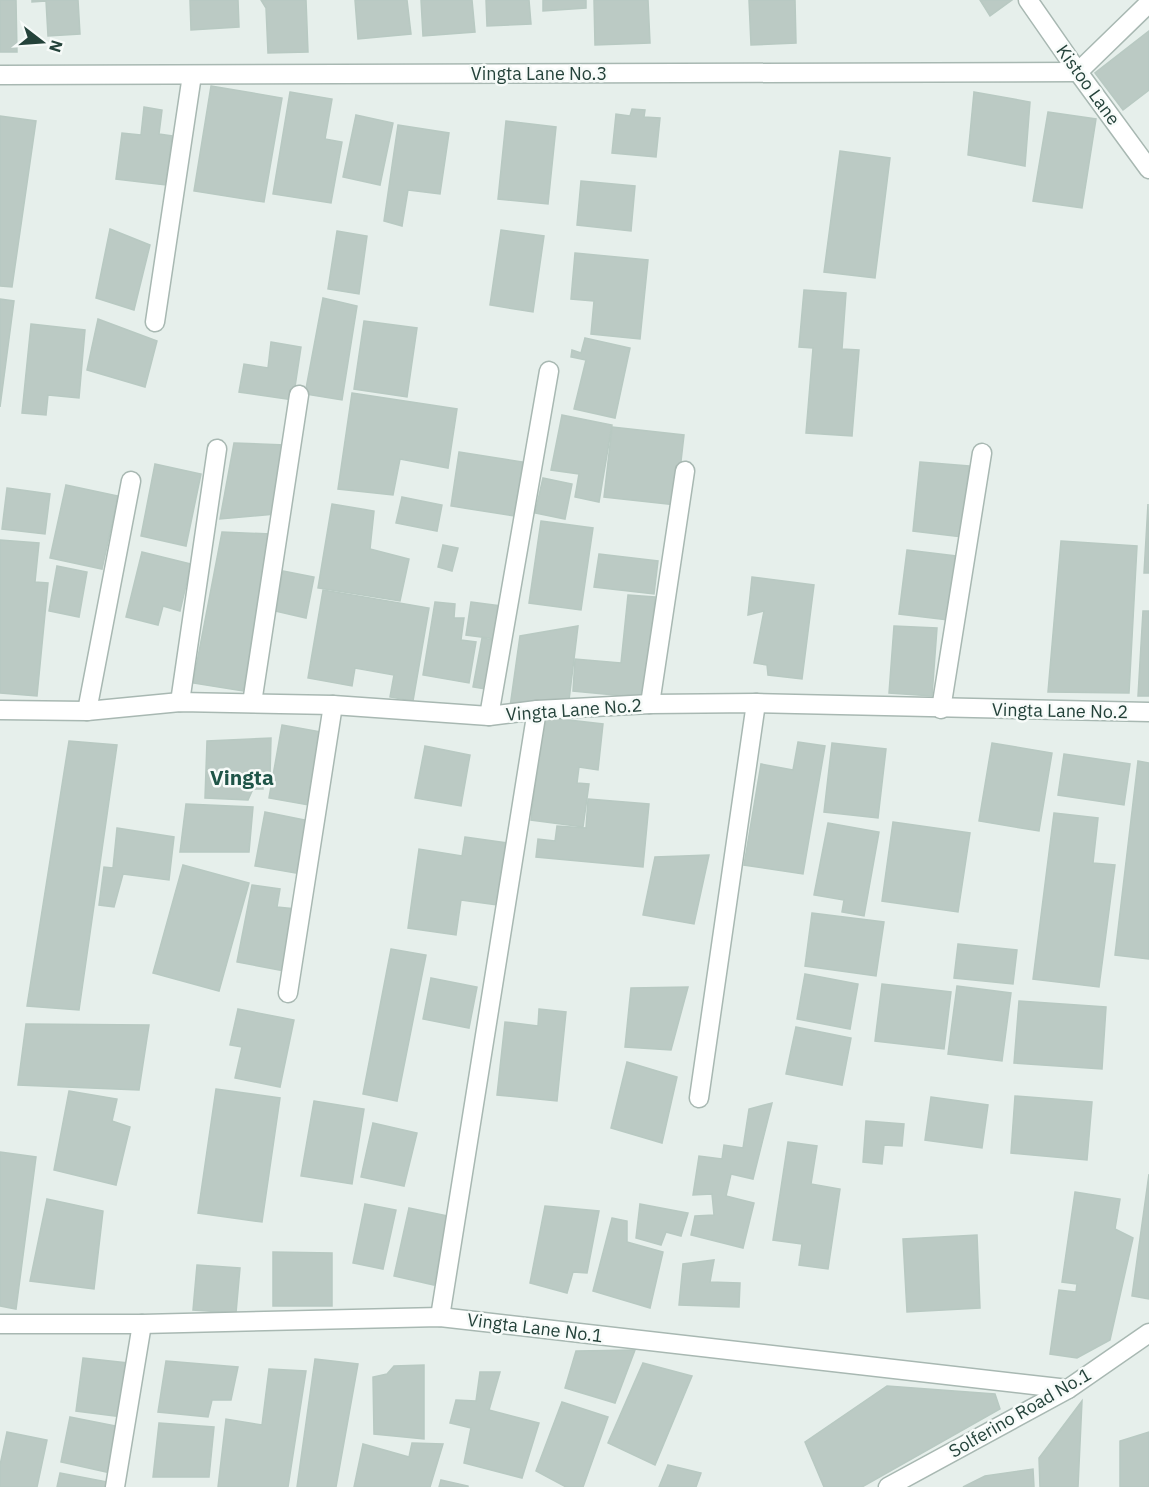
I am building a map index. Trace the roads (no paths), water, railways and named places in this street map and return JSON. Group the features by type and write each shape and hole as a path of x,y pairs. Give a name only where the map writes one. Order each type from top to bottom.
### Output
{"street":[{"name":"Kistoo Lane","path":"1028,0 1149,169"},
{"path":"1078,72 1149,3"},
{"name":"Vingta Lane No.3","path":"0,75 1078,72"},
{"path":"155,322 192,75"},
{"path":"489,716 549,371"},
{"path":"252,703 299,395"},
{"path":"180,702 217,448"},
{"path":"941,709 981,453"},
{"path":"650,704 685,471"},
{"path":"87,711 131,481"},
{"name":"Vingta Lane No.2","path":"0,710 87,711 180,702 333,705 489,716 537,710 650,704 756,703 1149,712"},
{"path":"699,1098 756,703"},
{"path":"288,993 333,705"},
{"path":"440,1317 537,710"},
{"name":"Vingta Lane No.1","path":"0,1324 142,1324 440,1317 1068,1389"},
{"path":"115,1487 142,1324"},
{"name":"Solferino Road No.1","path":"888,1487 1068,1389 1149,1333"}],"district":[{"name":"Vingta","path":"242,778"}]}
